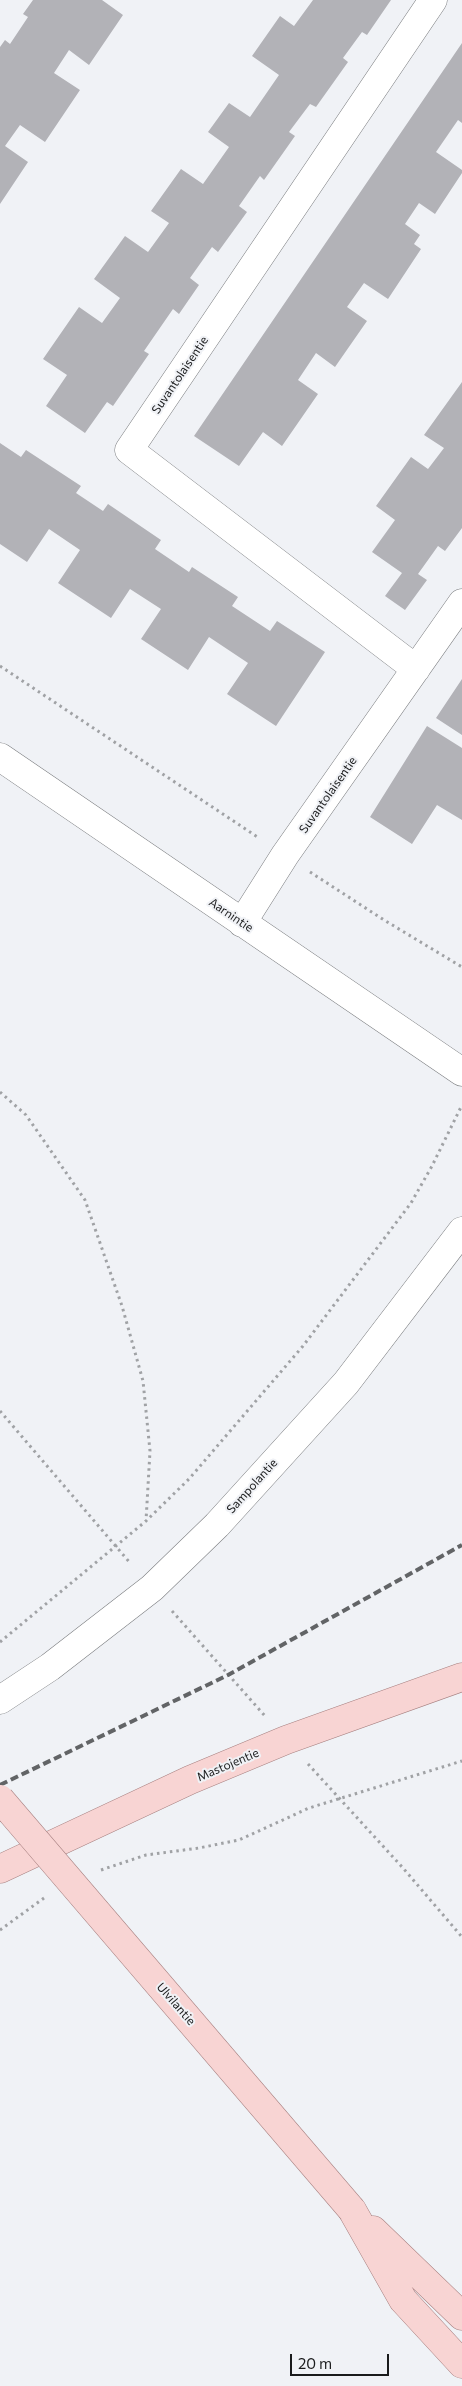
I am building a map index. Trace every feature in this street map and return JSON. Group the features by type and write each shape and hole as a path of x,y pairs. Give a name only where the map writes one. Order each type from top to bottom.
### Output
{"main road":[{"name":"Mastojentie","path":"0,1869 190,1780 286,1740 462,1677"},
{"name":"Ulvilantie","path":"0,1799 352,2210 462,2316"},
{"name":"Ulvilantie","path":"352,2210 403,2300 462,2364"}],"street":[{"name":"Suvantolaisentie","path":"416,670 129,450 433,0"},
{"name":"Suvantolaisentie","path":"242,923 285,855 462,603"},
{"name":"Aarnintie","path":"0,757 462,1072"},
{"name":"Sampolantie","path":"0,1700 50,1667 152,1588 217,1524 346,1383 462,1231"}],"path":[{"path":"0,666 384,920 462,966"},
{"path":"0,1092 26,1115 85,1200 122,1306 143,1381 150,1451 146,1521"},
{"path":"0,1642 146,1521 189,1479 303,1346 405,1211 432,1166 462,1104"},
{"path":"0,1411 115,1546 462,1937"},
{"path":"98,1872 114,1864 146,1855 199,1848 239,1840 310,1808 341,1800 462,1761"},
{"path":"0,1930 49,1896"}],"building":[{"path":"33,0 102,0 123,15 89,65 69,50 54,73 80,90 45,142 20,125 5,146 28,162 0,204 0,47 5,40 10,44 28,17 23,14"},
{"path":"313,0 391,0 367,35 362,32 343,58 348,62 316,107 310,104 289,132 295,136 264,180 260,176 239,206 247,212 218,252 212,247 190,278 199,285 179,314 173,309 144,351 149,354 113,406 107,402 85,433 46,406 67,375 43,359 79,307 102,323 120,298 94,279 125,236 148,252 169,223 151,211 181,169 203,184 229,147 208,132 229,103 250,117 279,75 252,56 280,16 294,26"},
{"path":"462,43 462,123 458,120 436,152 462,170 462,173 435,214 419,203 405,224 420,235 414,244 421,249 388,299 364,283 347,307 367,321 335,367 316,353 298,380 318,394 282,446 263,432 239,466 194,436"},
{"path":"462,382 462,528 445,551 438,546 418,574 427,580 405,610 385,596 402,573 372,552 395,520 376,506 411,457 428,469 444,448 424,435"},
{"path":"0,443 21,457 26,450 81,486 76,493 103,511 108,504 161,540 155,549 189,572 192,567 238,597 232,606 270,631 277,621 325,652 276,726 227,694 248,663 209,637 188,670 141,639 161,609 130,589 111,618 58,583 80,550 49,529 27,562 0,544"},
{"path":"462,679 462,735 436,718"},
{"path":"427,726 462,748 462,820 437,805 412,844 370,817"}],"railway":[{"path":"0,1785 228,1675 462,1545"}]}
